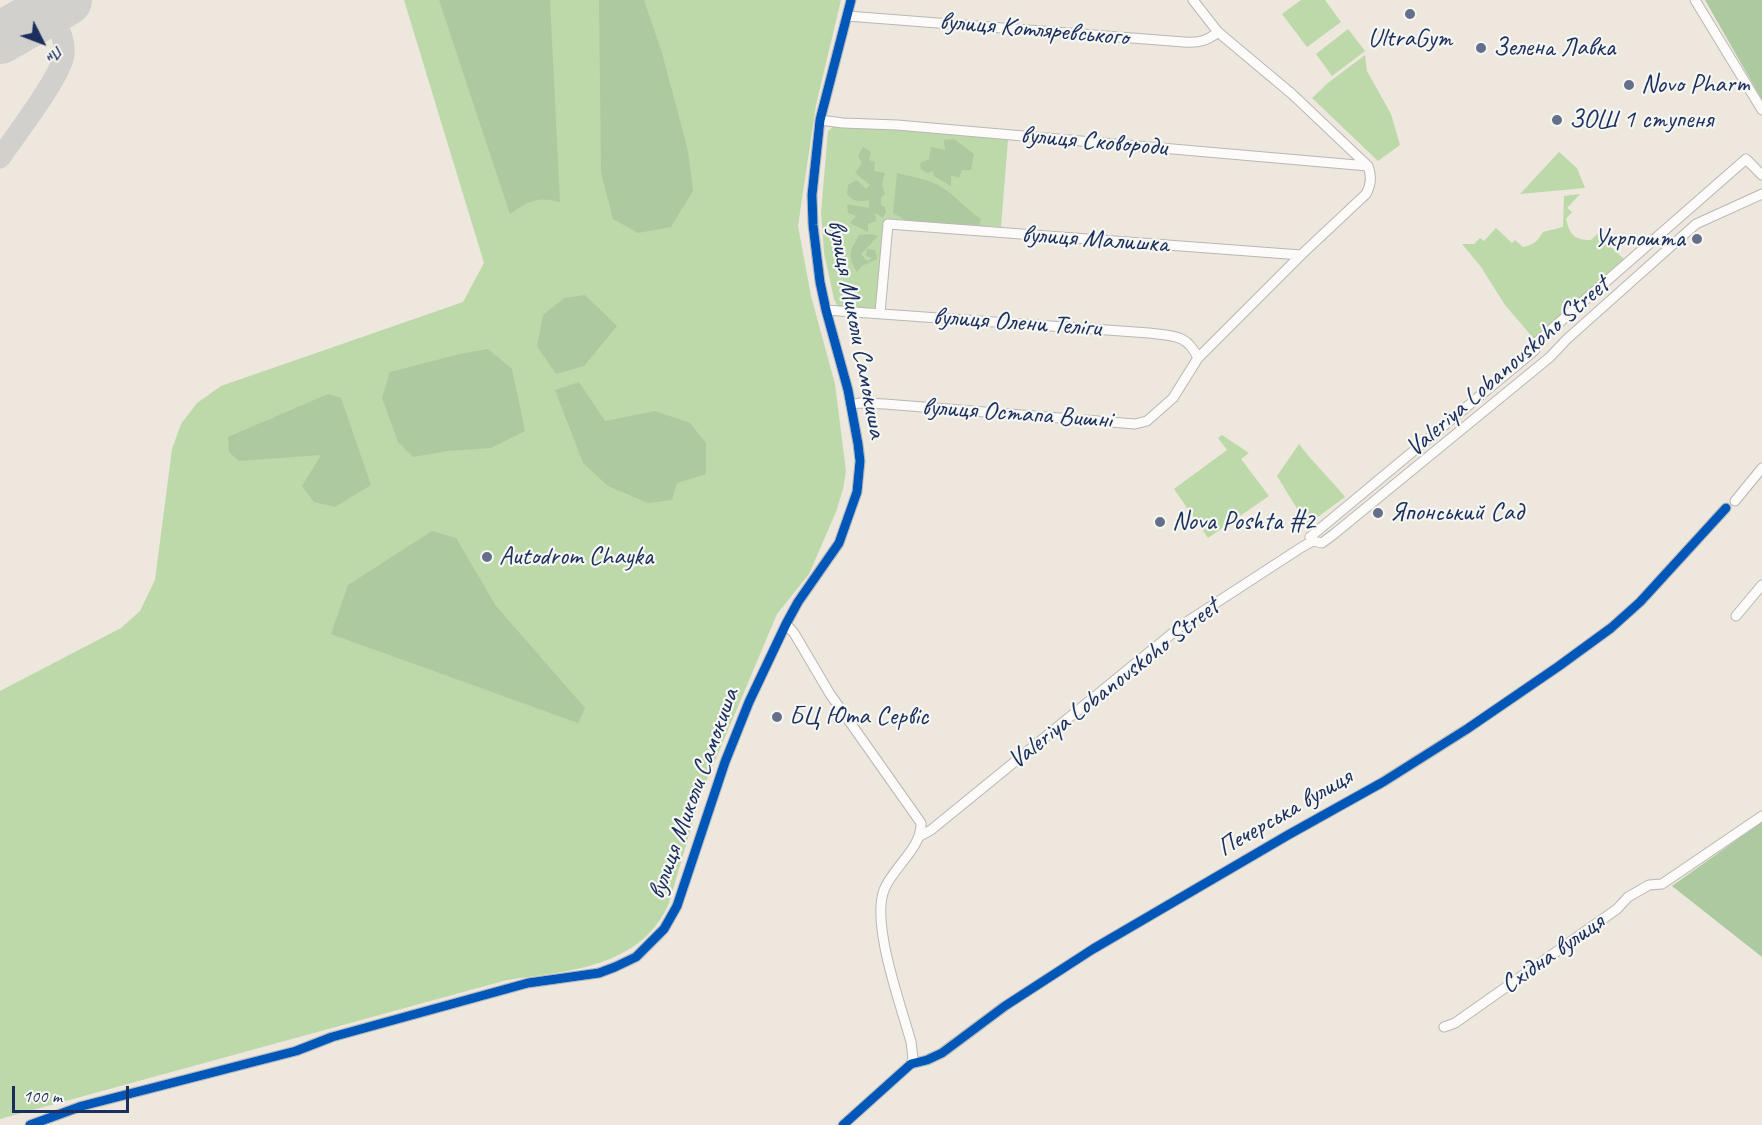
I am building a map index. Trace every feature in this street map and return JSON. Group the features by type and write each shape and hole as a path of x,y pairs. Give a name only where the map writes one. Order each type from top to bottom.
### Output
{"street":[{"name":"вулиця Миколи Самокиша","path":"30,1125 82,1106 296,1051 332,1037 528,983 599,973 636,957 664,929 677,906 736,733 786,624 798,602 839,543 853,509 857,492 860,461 852,405 826,310 816,252 812,195 820,120 851,0"},
{"path":"1193,0 1218,32 1292,94 1368,166 1371,172 1370,187 1366,194 1198,358"},
{"path":"1695,0 1762,110"},
{"name":"вулиця Котляревського","path":"847,16 1198,43 1208,40 1218,32"},
{"name":"вулиця Сковороди","path":"820,120 1368,166"},
{"name":"Valeriya Lobanovskoho Street","path":"1313,541 1310,537 1534,350 1538,342 1746,159 1762,175"},
{"name":"Valeriya Lobanovskoho Street","path":"911,1064 913,1058 911,1042 885,947 879,914 882,896 889,879 920,836 931,830 1185,623 1313,541 1322,543 1334,534 1550,357 1696,224 1762,194"},
{"name":"вулиця Малишка","path":"880,313 888,224 1301,255"},
{"name":"вулиця Олени Теліги","path":"826,310 1177,337 1189,342 1198,358"},
{"name":"вулиця Остапа Вишні","path":"852,405 885,404 1135,424 1147,421 1173,398 1198,358"},
{"path":"1735,501 1762,468"},
{"name":"Печерська вулиця","path":"843,1125 911,1064 942,1053 1005,1006 1093,950 1298,829 1383,782 1476,723 1623,618 1726,508"},
{"path":"1736,616 1762,585"},
{"path":"786,624 794,633 830,694 913,810 921,823 920,836"},
{"name":"Східна вулиця","path":"1444,1027 1455,1023 1575,939 1617,909 1628,897 1649,885 1662,884 1762,816"}],"green space":[{"name":"Autodrom Chayka","path":"404,0 841,0 816,105 798,226 811,296 835,384 846,471 836,512 809,574 777,614 701,794 669,903 657,925 640,941 622,954 578,969 507,980 0,1119 0,691 121,628 140,611 155,580 172,449 181,424 197,403 221,386 463,302 484,263"},
{"path":"439,0 550,0 560,202 534,201 510,214"},
{"path":"599,0 644,0 662,53 688,151 693,191 671,227 638,233 613,219 601,173"},
{"path":"1301,0 1325,0 1341,22 1307,47 1282,14"},
{"path":"1705,0 1762,0 1762,100"},
{"path":"1348,29 1365,51 1332,76 1316,54"},
{"path":"1365,55 1367,71 1391,114 1400,145 1378,161 1312,98"},
{"path":"834,126 893,128 1008,140 1001,227 885,221 878,306 874,311 845,309 837,306 824,253 821,212 828,131"},
{"path":"954,139 974,154 971,170 962,170 959,178 951,175 951,186 934,176 933,171 927,173 921,169 920,163 929,159 931,147 945,150 944,140"},
{"path":"863,147 871,152 869,160 875,162 874,171 885,173 882,185 885,194 881,198 881,205 885,207 886,212 883,218 875,213 876,221 868,224 868,232 850,223 856,216 848,213 847,204 869,208 869,200 856,201 847,194 848,185 857,180 866,189 870,185 855,173 862,163 858,156"},
{"path":"1559,152 1577,168 1585,188 1520,194"},
{"path":"897,173 927,180 943,188 981,219 979,225 907,221 893,213"},
{"path":"1580,194 1567,208 1572,212 1566,219 1571,233 1585,240 1591,240 1597,234 1626,261 1535,340 1505,305 1481,267 1462,244 1474,244 1480,238 1484,241 1496,228 1512,243 1515,240 1523,247 1530,245 1543,232 1563,227 1564,196"},
{"path":"859,235 878,236 861,254 867,261 872,258 866,256 867,249 875,250 877,259 862,266 857,272 851,257 852,249"},
{"path":"585,295 617,326 584,366 556,374 537,346 543,315 564,298"},
{"path":"488,349 512,369 525,431 491,448 448,451 413,457 398,442 382,398 390,372"},
{"path":"579,382 605,421 655,411 690,423 706,443 706,474 677,483 672,500 648,503 608,486 583,463 555,390"},
{"path":"328,394 341,398 371,485 335,507 314,502 302,486 321,455 239,461 229,452 228,437"},
{"path":"1222,435 1249,453 1241,459 1269,496 1208,538 1174,489 1227,450 1218,438"},
{"path":"1299,444 1345,497 1307,525 1277,476"},
{"path":"432,531 456,538 496,606 585,708 578,723 331,634 348,585"},
{"path":"1762,822 1762,957 1672,886"}],"taxiway":[{"path":"0,158 47,91 61,64 64,43 50,9"}],"runway":[{"path":"0,38 66,0"}],"cycle path":[{"path":"30,1125 82,1106 296,1051 332,1037 528,983 599,973 636,957 664,929 677,906 725,762 749,702 798,602 839,543 857,492 860,461 858,444 848,390 820,282 812,195 820,120 851,0"},
{"path":"843,1125 911,1064 942,1053 1005,1006 1093,949 1383,782 1467,729 1559,666 1611,628 1640,602 1726,508"}],"place":[{"name":"UltraGym","path":"1410,14"},
{"name":"Зелена Лавка","path":"1481,48"},
{"name":"Novo Pharm","path":"1629,85"},
{"name":"ЗОШ 1 ступеня","path":"1557,120"},
{"name":"Укрпошта","path":"1697,239"},
{"name":"Японський Сад","path":"1378,513"},
{"name":"Nova Poshta #2","path":"1160,522"},
{"name":"Autodrom Chayka","path":"487,557"},
{"name":"БЦ Юта Сервіс","path":"777,717"}]}
